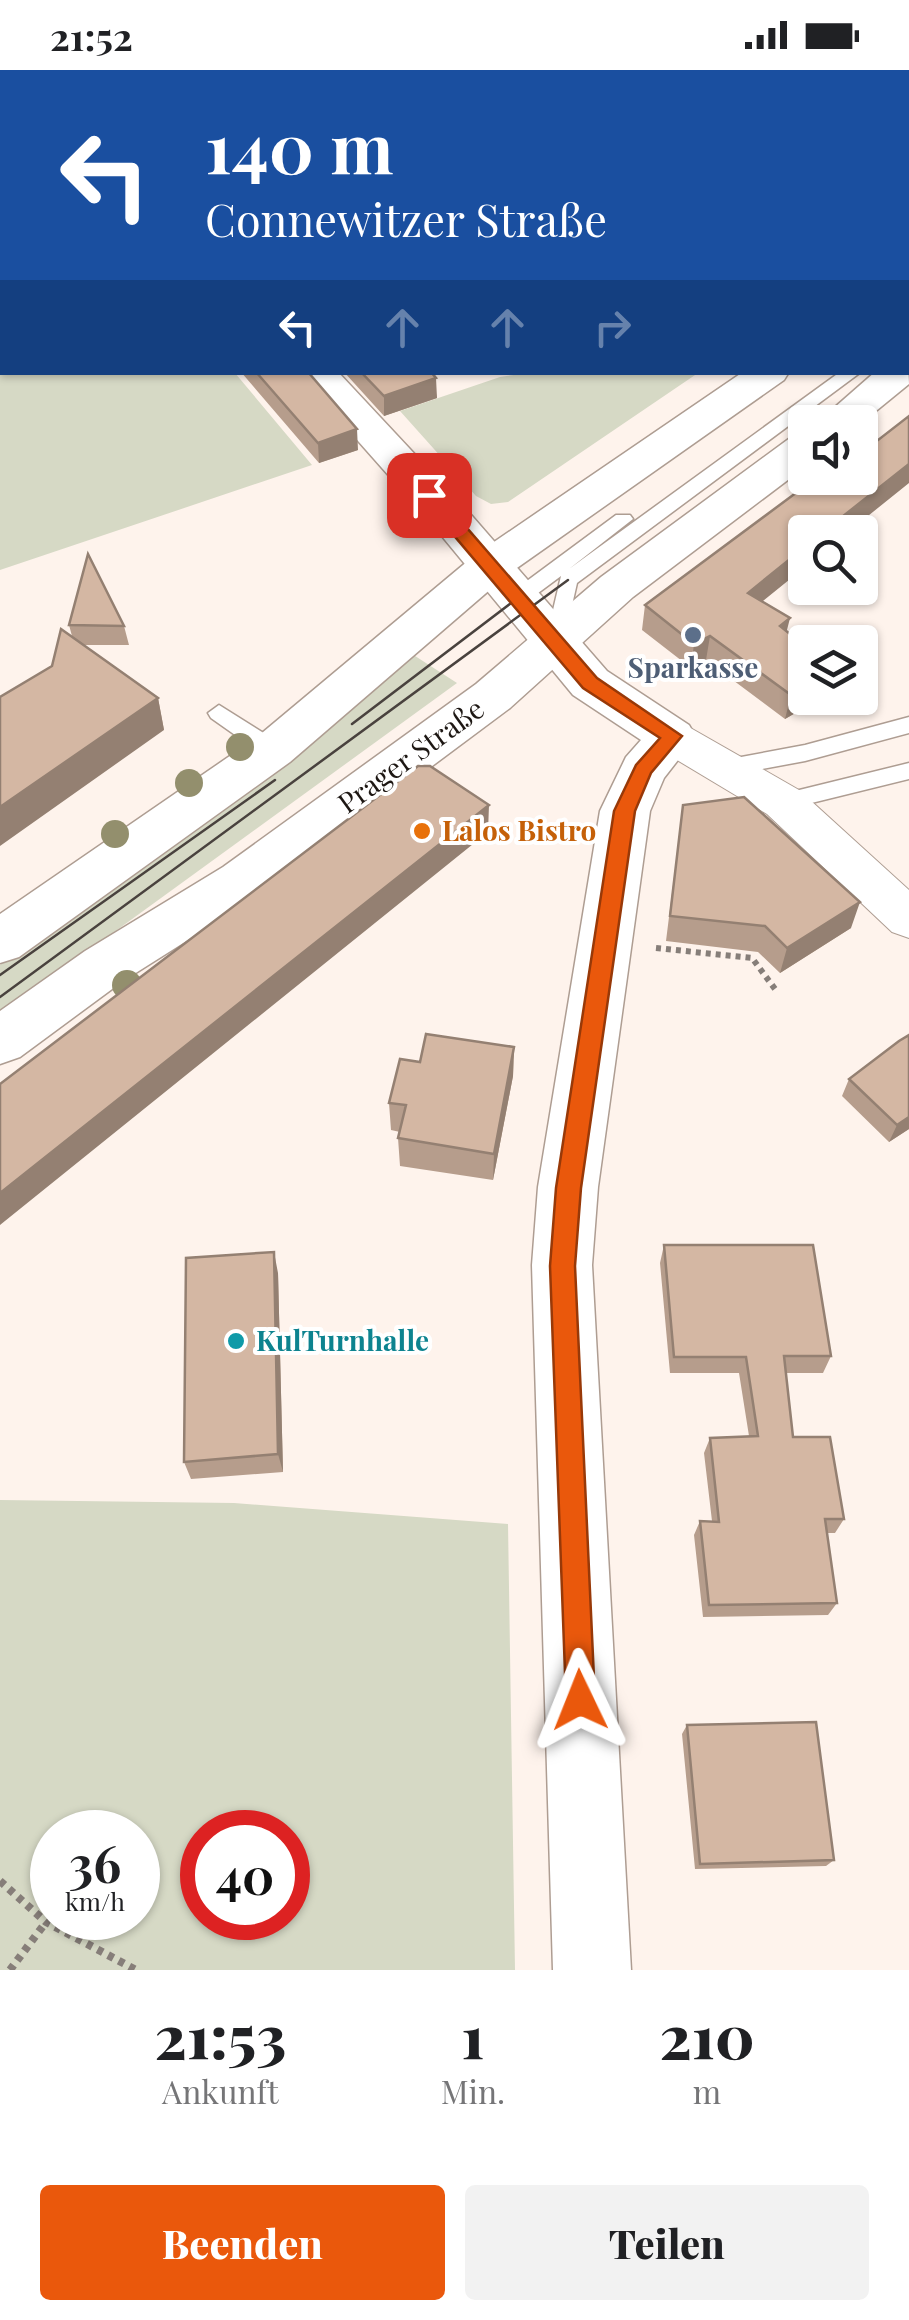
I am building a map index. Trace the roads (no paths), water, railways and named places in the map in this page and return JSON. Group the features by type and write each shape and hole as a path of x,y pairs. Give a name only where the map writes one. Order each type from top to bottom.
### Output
{"main road":[{"path":"319,375 505,581 590,683 672,736 643,770 625,811 568,1188 562,1266 592,1970"},
{"path":"0,942 505,581 766,375"},
{"path":"859,405 896,375"},
{"name":"Prager Straße","path":"0,1042 104,966 240,881 493,696 617,587 788,460"}],"street":[{"path":"672,736 782,802 909,919"}],"lane":[{"path":"505,581 821,375"},
{"path":"556,640 568,580 848,375"},
{"path":"219,713 272,750"},
{"path":"725,768 804,753 909,725"},
{"path":"782,802 909,771"}],"tram line":[{"path":"0,997 568,580"},
{"path":"352,724 519,597"},
{"path":"0,975 275,780"}],"place":[{"name":"Sparkasse","path":"693,635"},
{"name":"Lalos Bistro","path":"422,831"},
{"name":"KulTurnhalle","path":"236,1341"}]}
